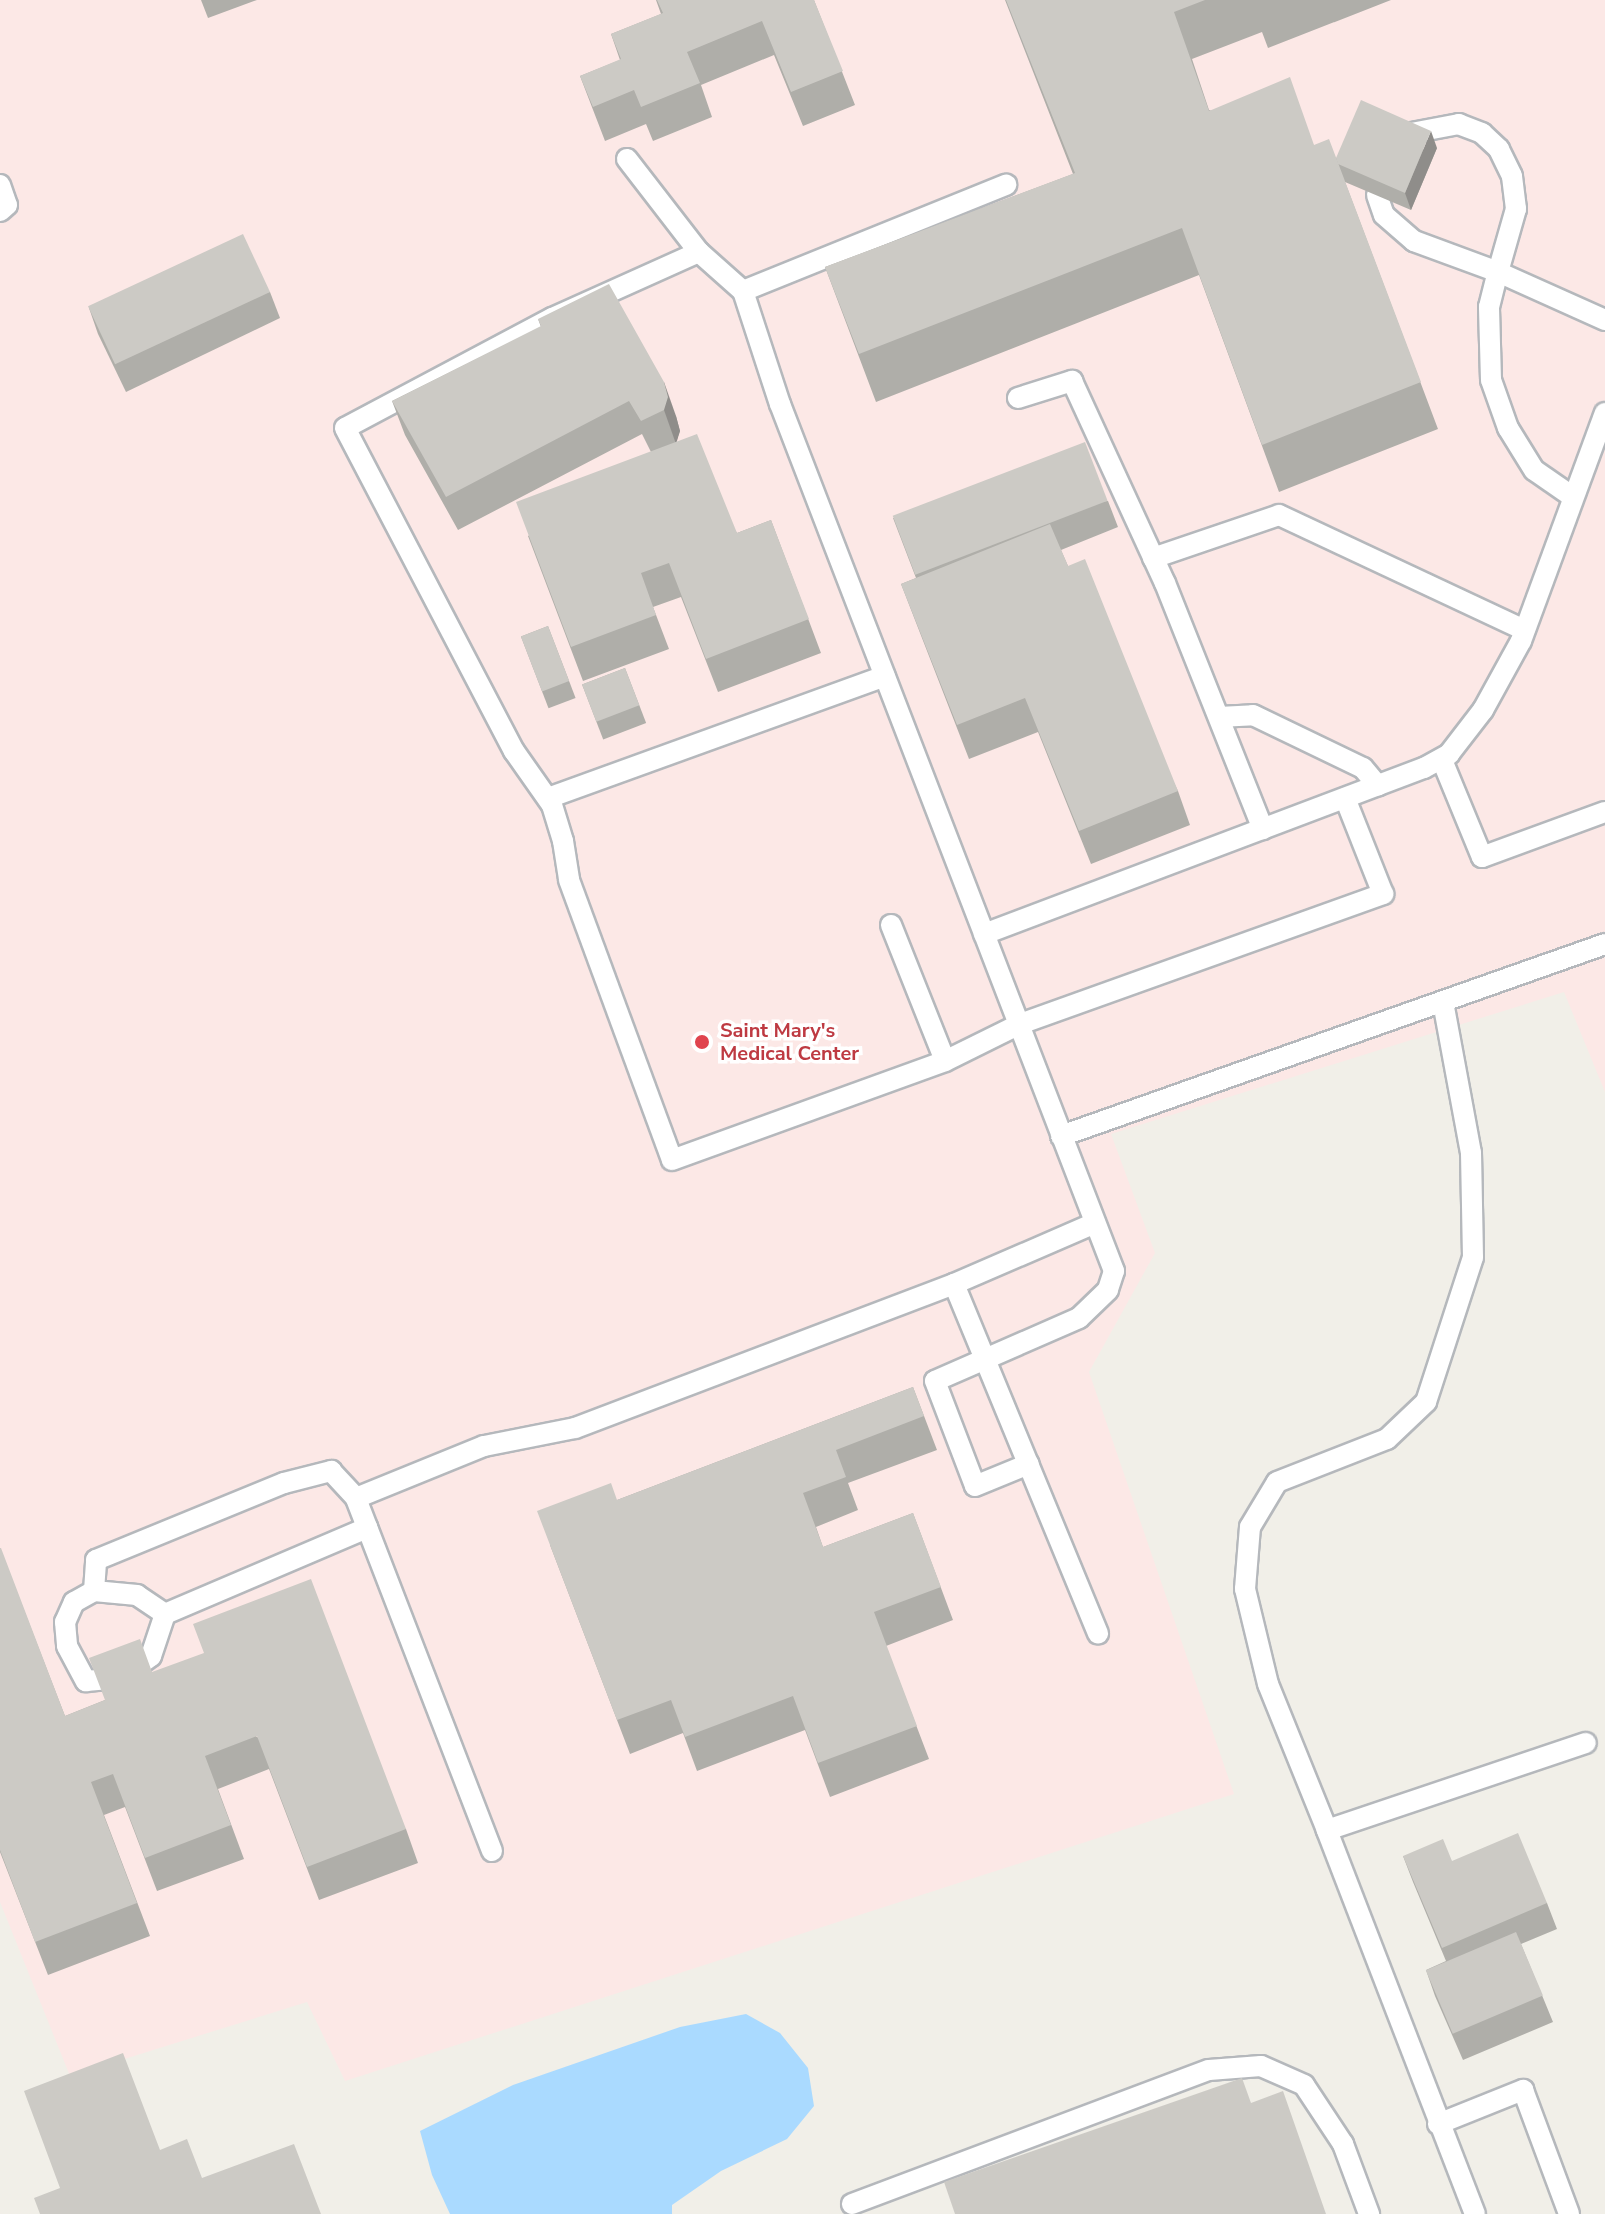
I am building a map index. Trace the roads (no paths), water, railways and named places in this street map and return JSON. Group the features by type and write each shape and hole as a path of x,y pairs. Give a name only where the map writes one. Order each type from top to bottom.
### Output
{"lane":[{"path":"1406,134 1459,124 1482,133 1499,149 1512,176 1516,209 1489,307 1491,380 1508,428 1534,470 1573,497"},
{"path":"627,159 699,252 743,291 780,404 1114,1271 1108,1290 1079,1318 935,1381 975,1486 1029,1464"},
{"path":"0,185 7,205 0,211"},
{"path":"743,291 1006,185"},
{"path":"1377,195 1384,215 1414,241 1498,272 1605,320"},
{"path":"699,252 552,318 345,428 514,751 548,798 563,841 569,880 672,1160 945,1061 1020,1024 1383,894 1345,798"},
{"path":"1018,398 1072,381 1153,558 1263,829"},
{"path":"984,934 1442,760 1483,710 1524,630 1605,413"},
{"path":"1153,558 1279,515 1524,630"},
{"path":"548,798 885,676"},
{"path":"1219,717 1253,715 1363,768 1378,786"},
{"path":"1442,760 1482,857 1605,812"},
{"path":"891,925 945,1061"},
{"path":"1061,1136 1605,944"},
{"path":"1443,1002 1471,1153 1473,1257 1426,1402 1387,1439 1277,1482 1250,1527 1245,1589 1268,1684 1475,2214"},
{"path":"356,1498 484,1446 575,1428 954,1284 1095,1223"},
{"path":"954,1284 1098,1633"},
{"path":"94,1591 96,1560 284,1483 331,1471 356,1498 492,1851"},
{"path":"165,1614 137,1595 94,1591 74,1602 65,1622 67,1646 86,1681 121,1678 151,1656 165,1614 367,1528"},
{"path":"1327,1830 1586,1743"},
{"path":"852,2204 1209,2070 1261,2066 1304,2085 1343,2144 1369,2214"},
{"path":"1438,2124 1523,2090 1569,2214"}],"water":[{"path":"746,2014 780,2033 808,2068 814,2106 787,2139 721,2171 672,2205 672,2214 450,2214 432,2175 420,2131 513,2085 680,2027"}],"place":[{"name":"Saint Mary's Medical Center","path":"702,1042"}]}
